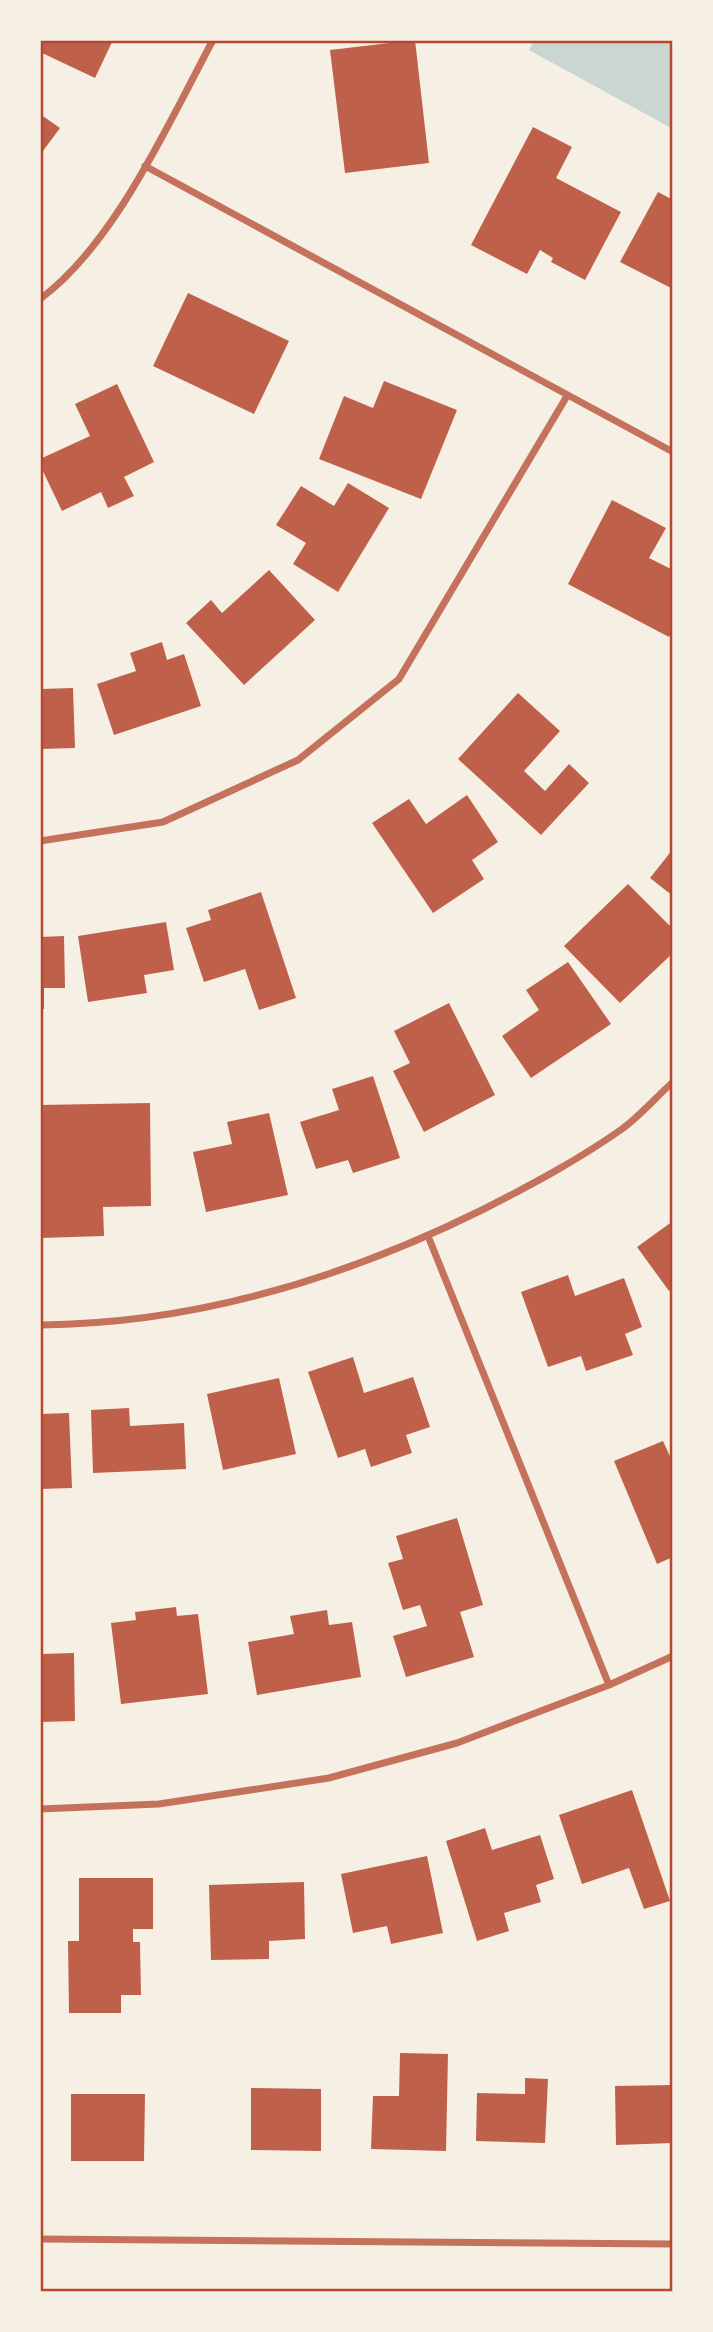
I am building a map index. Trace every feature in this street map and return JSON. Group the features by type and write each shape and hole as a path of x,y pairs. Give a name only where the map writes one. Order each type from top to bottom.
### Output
{"street":[{"path":"40,299 57,286 96,244 145,166 213,40"},
{"path":"145,166 673,452"},
{"path":"40,841 163,822 298,760 399,679 567,396"},
{"path":"40,1325 126,1320 218,1307 312,1281 428,1236 538,1181 623,1128 673,1082"},
{"path":"428,1236 609,1685"},
{"path":"40,1809 159,1804 329,1778 457,1743 609,1685 673,1656"},
{"path":"40,2239 673,2244"}],"shaded area":[{"path":"534,40 673,40 673,129 529,50"}],"building":[{"path":"40,40 113,40 95,78 40,52"},
{"path":"415,40 429,163 345,173 330,50"},
{"path":"40,114 60,128 40,155"},
{"path":"533,127 572,147 556,178 621,212 585,280 551,262 553,258 540,250 527,274 471,245"},
{"path":"658,192 673,200 673,289 620,262"},
{"path":"188,293 289,341 254,414 153,366"},
{"path":"384,381 457,410 421,499 319,459 344,396 373,408"},
{"path":"117,384 154,462 124,477 134,496 108,508 101,492 62,511 40,465 40,459 90,436 75,404"},
{"path":"348,483 389,508 338,592 293,564 306,543 276,525 301,486 334,506"},
{"path":"612,500 666,528 649,558 673,570 673,629 669,637 568,584"},
{"path":"269,570 315,620 244,685 186,623 211,600 222,613"},
{"path":"162,642 167,660 184,654 201,706 114,735 97,684 136,671 130,653"},
{"path":"73,688 75,748 40,749 40,689"},
{"path":"518,693 560,731 524,771 545,791 569,764 589,783 541,835 458,759"},
{"path":"467,795 498,842 472,860 484,879 433,913 372,823 409,799 426,824"},
{"path":"673,849 673,896 650,878"},
{"path":"628,884 673,929 673,953 620,1003 564,946"},
{"path":"261,892 296,998 259,1010 245,969 204,982 186,928 211,920 208,910"},
{"path":"166,922 174,970 144,975 147,993 88,1002 78,936"},
{"path":"64,936 65,988 44,988 44,1009 40,1009 40,937"},
{"path":"568,962 611,1024 531,1078 502,1036 539,1010 526,990"},
{"path":"449,1003 495,1095 424,1132 393,1071 410,1063 394,1031"},
{"path":"373,1076 400,1158 353,1173 348,1160 316,1169 300,1122 339,1110 332,1089"},
{"path":"150,1103 151,1206 103,1207 104,1236 40,1238 40,1105"},
{"path":"269,1113 288,1195 206,1212 193,1152 232,1144 227,1122"},
{"path":"673,1221 673,1288 669,1291 637,1247"},
{"path":"568,1275 575,1296 624,1278 642,1327 625,1334 633,1355 586,1371 581,1356 548,1367 521,1292"},
{"path":"353,1357 364,1393 413,1377 430,1427 406,1435 412,1453 371,1467 365,1449 338,1458 308,1372"},
{"path":"279,1378 296,1454 223,1470 207,1394"},
{"path":"129,1408 130,1426 184,1423 186,1469 93,1473 91,1410"},
{"path":"69,1413 72,1488 40,1489 40,1414"},
{"path":"663,1441 673,1463 673,1557 657,1564 614,1461"},
{"path":"457,1518 483,1605 460,1612 474,1657 406,1677 393,1636 427,1626 420,1605 403,1610 388,1563 403,1559 396,1536"},
{"path":"176,1607 177,1616 198,1614 208,1694 121,1704 111,1623 136,1620 135,1612"},
{"path":"327,1610 329,1625 352,1622 361,1677 257,1695 248,1642 294,1634 290,1616"},
{"path":"74,1653 75,1721 40,1722 40,1654"},
{"path":"632,1790 670,1901 644,1909 629,1868 582,1884 559,1815"},
{"path":"485,1828 492,1850 540,1835 554,1879 536,1885 541,1902 504,1913 509,1931 477,1941 446,1841"},
{"path":"427,1856 443,1933 391,1944 387,1926 353,1933 341,1874"},
{"path":"79,1878 153,1878 153,1929 133,1929 133,1942 140,1942 141,1995 121,1995 121,2013 69,2013 68,1941 79,1941"},
{"path":"304,1882 305,1939 269,1941 269,1959 211,1960 209,1885"},
{"path":"400,2053 448,2054 446,2151 371,2149 373,2096 399,2096"},
{"path":"525,2078 548,2079 545,2143 476,2141 477,2093 525,2094"},
{"path":"673,2085 673,2143 616,2145 615,2086"},
{"path":"251,2088 321,2089 321,2151 251,2150"},
{"path":"71,2094 145,2094 144,2161 71,2161"}]}
